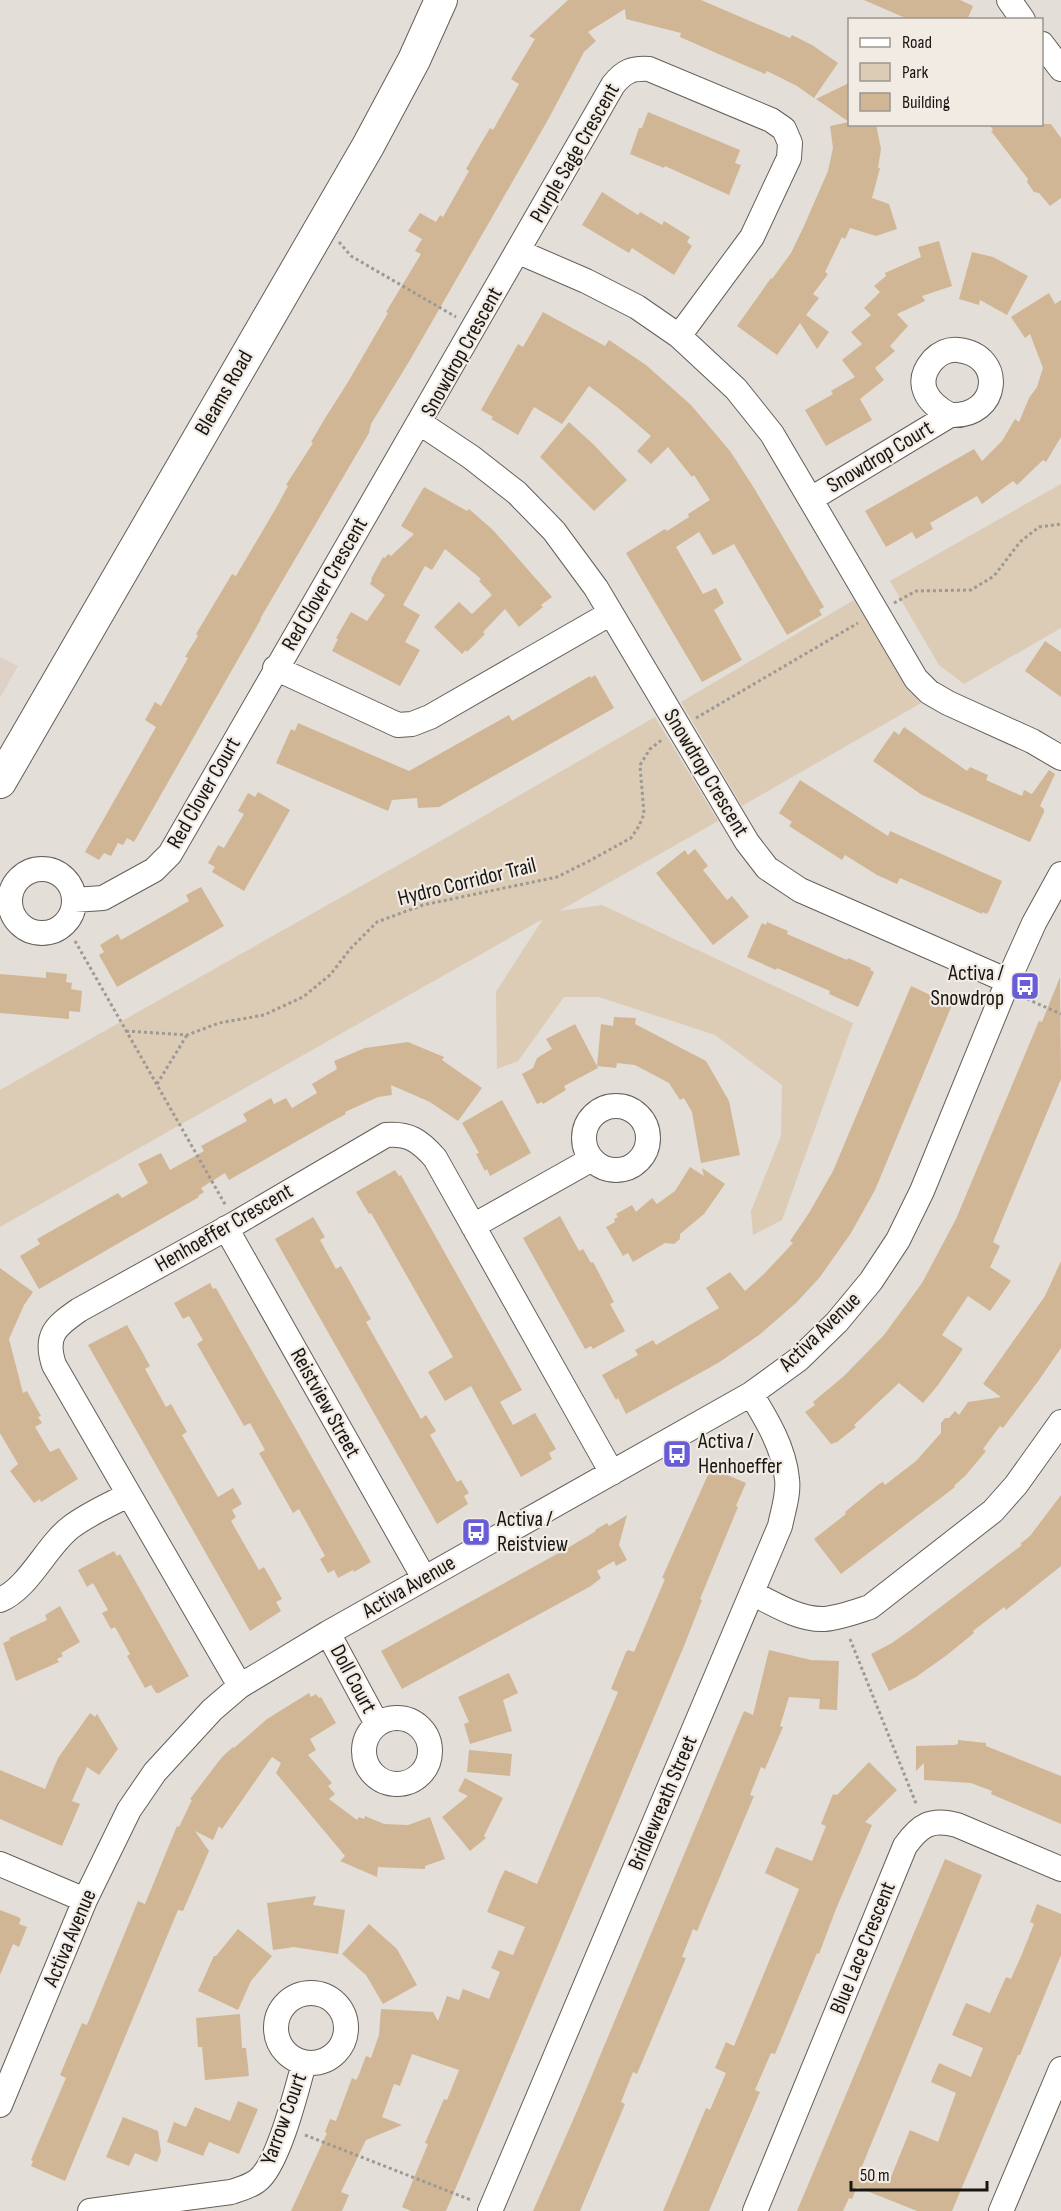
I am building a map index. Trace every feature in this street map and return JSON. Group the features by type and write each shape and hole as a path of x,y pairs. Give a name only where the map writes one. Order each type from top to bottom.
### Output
{"main road":[{"name":"Bleams Road","path":"0,782 368,146 414,60 441,0"}],"street":[{"path":"1008,0 1022,18"},
{"path":"1043,46 1061,69"},
{"name":"Purple Sage Crescent","path":"519,252 621,74 634,68 649,69 771,120 784,129 790,143 789,158 752,237 679,336"},
{"path":"519,252 586,280 637,308 679,336 743,398 772,434 916,679 929,692 948,703 1032,741 1061,758"},
{"name":"Snowdrop Crescent","path":"519,252 420,423 471,457 516,493 554,531 596,588 747,842 767,868 800,890 1008,981"},
{"name":"Snowdrop Court","path":"811,499 950,415"},
{"name":"Red Clover Crescent","path":"420,423 275,668 398,725 412,724 430,717 611,613"},
{"name":"Red Clover Court","path":"74,900 104,898 154,870 170,854 275,668"},
{"name":"Activa Avenue","path":"0,2106 85,1900 129,1810 155,1772 199,1723 240,1686 424,1578 751,1394 798,1359 837,1322 871,1281 898,1240 922,1191 1008,981 1034,923 1061,874"},
{"name":"Henhoeffer Crescent","path":"240,1686 54,1365 49,1350 51,1337 63,1321 79,1310 386,1135 400,1134 412,1137 422,1143 435,1158 612,1473"},
{"path":"473,1226 592,1159"},
{"name":"Reistview Street","path":"231,1225 424,1578"},
{"name":"Bridlewreath Street","path":"480,2206 780,1526 788,1481 781,1451 768,1422 751,1394"},
{"path":"752,1593 795,1614 823,1619 870,1607 993,1511 1016,1485 1061,1422"},
{"path":"0,1600 17,1589 56,1541 72,1526 128,1495"},
{"name":"Doll Court","path":"328,1634 377,1724"},
{"name":"Blue Lace Crescent","path":"755,2211 905,1846 915,1833 927,1824 942,1821 957,1825 1061,1869"},
{"path":"0,1864 85,1900"},
{"name":"Yarrow Court","path":"90,2211 231,2192 259,2180 268,2167 286,2126 304,2063"},
{"path":"1001,2211 1061,2069"}],"path":[{"path":"351,256 456,317"},
{"path":"890,605 916,591 971,590 994,576 1020,542 1039,527 1061,524"},
{"path":"692,720 865,619"},
{"name":"Hydro Corridor Trail","path":"187,1035 219,1023 264,1015 303,997 330,975 351,948 377,922 423,905 557,877 631,838 644,814 640,765 650,749 667,736"},
{"path":"75,941 157,1085 231,1225"},
{"path":"1028,999 1061,1014"},
{"path":"126,1031 187,1035 157,1085"},
{"path":"850,1639 917,1806"},
{"path":"286,2126 480,2206"}],"shaded area":[{"path":"0,657 18,666 0,698"}],"green space":[{"path":"1061,484 1061,628 964,684 939,665 890,581"},
{"path":"854,600 907,689 921,703 742,806 681,702"},
{"path":"655,717 718,821 559,911 602,905 853,1023 782,1220 753,1235 751,1211 781,1136 782,1085 715,1035 599,997 564,997 518,1061 497,1069 496,992 543,919 0,1227 0,1090"}],"building":[{"path":"568,0 701,0 790,38 792,35 812,45 838,63 814,98 797,86 767,71 765,74 680,37 681,33 626,19 625,9 588,32 596,41 584,52 549,118 371,424 369,433 260,619 134,842 127,838 123,845 118,843 111,856 104,853 99,860 85,852 156,727 145,720 155,702 161,706 188,658 185,657 198,636 196,634 232,574 236,576 276,508 288,486 286,485 313,443 311,442 421,254 415,251 422,239 408,231 420,213 436,222 440,215 443,217 469,171 466,169 490,128 493,130 519,84 511,79 535,39 529,36"},
{"path":"864,0 960,0 973,6 968,18 905,18"},
{"path":"848,83 848,121 816,99"},
{"path":"648,112 740,150 735,163 741,165 729,195 665,166 664,168 630,154 639,128 642,128"},
{"path":"848,122 848,126 876,126 881,149 878,168 880,168 872,198 889,204 897,229 876,236 850,228 845,239 842,237 825,272 828,274 813,294 819,298 806,315 829,332 817,349 800,323 777,355 737,326 791,253 804,226 828,171 833,148 830,126"},
{"path":"1051,124 1061,138 1061,198 1050,206 1039,193 1034,192 1027,182 1028,179 991,131 993,130 990,126"},
{"path":"602,192 638,215 640,212 662,225 664,221 690,237 687,242 692,246 674,275 632,248 629,253 582,225"},
{"path":"939,241 952,286 922,296 925,301 897,314 908,326 890,346 895,351 875,368 884,380 860,399 872,420 826,446 805,410 833,394 831,391 855,377 842,360 862,344 851,332 871,315 864,308 880,292 874,286 886,276 885,273 921,257 918,247"},
{"path":"972,252 993,257 1028,276 1007,315 980,300 979,305 959,299"},
{"path":"1049,293 1055,304 1061,300 1061,437 1046,462 1043,460 1017,485 1013,481 982,504 977,496 930,523 933,529 916,539 912,532 886,547 865,511 974,449 982,461 1002,441 1015,419 1019,422 1029,398 1037,387 1043,368 1030,334 1025,338 1011,317"},
{"path":"543,312 605,346 609,340 646,365 691,405 730,451 754,488 824,607 819,610 822,615 787,635 734,544 713,555 699,532 676,547 703,594 716,588 724,603 714,610 742,660 702,682 626,553 665,529 667,531 710,500 694,475 692,477 668,447 651,464 637,451 651,436 589,386 562,424 534,407 518,435 491,419 493,417 481,410 518,344 523,347"},
{"path":"569,422 627,480 594,511 540,457"},
{"path":"424,487 467,511 469,509 493,530 552,597 519,627 505,609 483,632 485,634 462,654 434,627 459,602 472,614 492,595 479,581 481,579 445,549 432,570 425,566 403,605 420,615 405,642 420,650 400,686 332,651 338,639 336,638 351,612 367,621 385,595 370,584 371,579 383,557 385,558 388,554 391,556 414,534 401,526"},
{"path":"1045,641 1061,652 1061,697 1025,671"},
{"path":"595,675 614,708 439,807 418,808 417,798 392,800 388,811 276,763 291,729 295,731 298,723 409,771 509,715 512,721"},
{"path":"904,727 967,771 970,767 988,775 986,780 1022,796 1024,790 1032,794 1049,770 1055,774 1040,806 1044,812 1030,842 922,795 873,761 894,731 899,735"},
{"path":"800,780 888,836 890,831 1002,881 987,914 982,912 982,914 900,878 897,884 877,875 845,855 842,860 789,826 792,822 779,813"},
{"path":"258,792 290,810 244,891 212,872 215,867 208,863 218,845 224,848 244,814 238,811 248,793 255,797"},
{"path":"695,849 708,866 703,870 727,900 732,896 749,917 713,945 656,873 685,850 688,855"},
{"path":"201,887 224,926 117,987 99,955 104,952 100,945 118,934 121,940 189,901 186,895"},
{"path":"767,922 788,931 787,934 871,968 870,970 874,972 858,1007 829,994 830,991 747,957 762,923 766,925"},
{"path":"46,972 67,974 66,982 72,983 71,989 82,991 80,1012 69,1011 69,1019 0,1013 0,974 46,978"},
{"path":"1060,977 1061,1079 993,1242 1000,1246 990,1267 1011,1281 990,1311 968,1296 942,1335 963,1349 923,1403 899,1383 854,1425 856,1427 831,1444 805,1412 815,1405 813,1402 844,1376 884,1335 922,1283 956,1219 1039,1021 1042,1022"},
{"path":"911,986 952,1005 875,1190 851,1233 820,1277 796,1303 759,1335 718,1363 626,1414 602,1375 638,1355 635,1350 653,1340 656,1345 719,1308 706,1288 730,1272 745,1291 793,1243 790,1241 833,1171"},
{"path":"614,1017 636,1018 635,1024 706,1061 729,1101 740,1155 701,1163 692,1112 684,1098 680,1100 669,1083 635,1065 617,1063 616,1068 597,1066 601,1024 613,1026"},
{"path":"575,1024 598,1068 564,1086 566,1090 543,1104 542,1102 537,1104 522,1074 533,1068 537,1058 552,1049 546,1039"},
{"path":"408,1042 444,1057 442,1060 482,1088 458,1121 430,1102 391,1085 392,1095 378,1097 345,1112 346,1114 229,1180 225,1173 201,1188 204,1192 199,1197 39,1289 20,1256 40,1244 37,1239 118,1193 122,1198 148,1183 138,1164 161,1153 170,1170 204,1151 201,1146 247,1121 243,1114 271,1098 274,1104 286,1098 292,1108 317,1093 312,1084 337,1069 334,1061 365,1048"},
{"path":"502,1100 531,1153 490,1176 476,1154 479,1153 462,1123"},
{"path":"690,1167 704,1176 702,1168 725,1184 704,1214 680,1234 680,1239 674,1244 665,1243 633,1262 628,1253 623,1256 606,1227 615,1222 614,1219 618,1217 616,1214 632,1205 636,1212 652,1198 657,1204 675,1191"},
{"path":"395,1170 399,1176 401,1175 522,1390 500,1402 513,1425 535,1413 556,1449 549,1453 552,1459 521,1477 471,1386 445,1401 428,1372 453,1357 371,1213 369,1214 356,1192"},
{"path":"560,1216 579,1251 583,1249 591,1263 593,1262 614,1302 610,1304 625,1331 593,1349 591,1346 585,1349 523,1238"},
{"path":"313,1217 325,1237 320,1240 336,1269 341,1266 371,1319 366,1322 421,1419 426,1415 436,1431 430,1435 457,1482 461,1480 469,1493 464,1496 468,1504 437,1524 275,1239"},
{"path":"1061,1261 1061,1348 1039,1380 1003,1428 1000,1426 983,1449 986,1451 955,1487 841,1574 814,1539 879,1484 883,1482 885,1485 916,1461 941,1433 941,1423 945,1418 949,1418 955,1411 959,1415 968,1402 1001,1397 983,1384 1045,1296"},
{"path":"0,1268 33,1292 24,1305 9,1339 23,1393 27,1391 41,1416 38,1417 42,1423 35,1427 50,1452 59,1448 78,1479 41,1502 40,1499 34,1503 10,1471 18,1464 0,1433"},
{"path":"210,1283 213,1289 216,1288 371,1562 354,1572 353,1570 338,1578 334,1570 328,1573 320,1559 325,1556 299,1509 293,1513 259,1453 265,1450 250,1423 244,1426 197,1344 203,1340 189,1316 183,1319 174,1303"},
{"path":"127,1325 150,1366 145,1369 166,1407 171,1404 187,1432 182,1435 218,1497 233,1488 242,1504 232,1510 236,1517 231,1521 259,1570 264,1567 282,1599 276,1602 281,1611 250,1631 88,1345"},
{"path":"711,1468 746,1483 736,1506 738,1507 700,1599 702,1600 684,1646 446,2211 411,2211 402,2207 428,2144 425,2143 459,2070 412,2054 400,2086 394,2084 382,2117 402,2125 366,2140 341,2192 349,2195 342,2211 291,2211 327,2133 325,2132 330,2119 336,2121 352,2078 356,2080 358,2077 366,2056 371,2058 379,2035 381,2009 433,2012 438,2021 447,1996 459,2000 463,1989 489,1999 500,1972 491,1968 499,1950 513,1955 525,1927 487,1912 500,1880 505,1870 537,1884 618,1692 611,1689 626,1652 628,1650 634,1652 665,1579 662,1578"},
{"path":"1061,1495 1061,1566 1006,1610 1004,1607 973,1631 974,1633 947,1655 916,1677 889,1691 871,1654 913,1628 1022,1545 1020,1544 1030,1536"},
{"path":"627,1515 619,1545 627,1560 616,1566 614,1561 597,1571 601,1578 591,1586 402,1689 381,1651 566,1549 607,1523 609,1526"},
{"path":"114,1551 117,1556 120,1554 189,1676 159,1693 156,1693 151,1685 145,1688 127,1656 130,1654 115,1627 111,1629 102,1613 108,1610 93,1583 87,1587 78,1570"},
{"path":"60,1606 80,1642 61,1653 63,1656 57,1659 59,1662 16,1681 3,1643 47,1620 45,1615"},
{"path":"769,1650 811,1660 839,1661 837,1710 819,1709 820,1699 789,1697 780,1726 783,1727 765,1769 761,1767 750,1795 754,1796 697,1931 693,1929 682,1957 686,1958 637,2074 633,2072 621,2102 625,2104 580,2211 533,2211 744,1711 753,1715"},
{"path":"509,1673 518,1693 503,1700 512,1731 470,1744 464,1724 469,1722 458,1697"},
{"path":"309,1693 311,1697 316,1694 319,1698 321,1697 336,1723 310,1739 316,1750 308,1755 332,1783 328,1786 335,1794 329,1799 357,1820 359,1817 364,1819 365,1816 384,1824 408,1825 430,1817 445,1859 425,1866 425,1869 378,1867 377,1877 340,1861 345,1856 276,1773 281,1763 272,1757 222,1829 219,1826 213,1840 195,1831 209,1851 183,1911 178,1910 65,2181 31,2166 33,2161 31,2160 66,2078 60,2075 82,2023 87,2025 138,1901 145,1904 177,1826 179,1827 192,1800 190,1799 222,1757 233,1747 267,1719"},
{"path":"90,1713 95,1717 97,1714 118,1749 99,1775 87,1767 72,1801 80,1804 62,1846 0,1819 0,1770 45,1789 58,1758"},
{"path":"958,1740 986,1743 986,1746 1061,1776 1061,1824 971,1783 924,1780 924,1763 916,1771 916,1746 954,1745 958,1744"},
{"path":"469,1750 512,1754 510,1776 467,1772"},
{"path":"869,1762 897,1790 865,1822 872,1825 775,2054 771,2053 755,2090 760,2092 709,2211 663,2211 706,2108 710,2110 726,2073 715,2068 726,2042 734,2046 799,1889 765,1873 776,1847 812,1861 826,1826 821,1824 833,1794 837,1795"},
{"path":"465,1778 503,1798 484,1836 486,1838 470,1851 442,1817 468,1796 458,1791"},
{"path":"945,1859 982,1875 860,2171 889,2182 910,2130 938,2142 956,2093 931,2082 939,2063 971,2077 983,2048 952,2035 966,2003 990,2013 1006,1977 1011,1979 1022,1954 1034,1924 1030,1922 1037,1904 1061,1914 1061,1955 1020,2055 1018,2055 952,2211 917,2211 857,2187 843,2211 797,2211"},
{"path":"316,1896 313,1905 345,1910 338,1954 294,1947 273,1950 267,1903"},
{"path":"0,1910 18,1917 21,1919 19,1924 27,1927 19,1947 13,1944 0,1975"},
{"path":"369,1924 397,1949 417,1985 383,2004 366,1975 342,1954"},
{"path":"238,1929 272,1956 251,1981 238,2010 198,1991 214,1956"},
{"path":"240,2014 242,2048 246,2048 249,2076 205,2080 202,2047 198,2047 196,2018"},
{"path":"238,2101 258,2109 239,2154 209,2142 203,2156 167,2142 174,2122 186,2127 195,2107 230,2121"},
{"path":"123,2117 158,2131 161,2152 157,2162 135,2153 129,2166 106,2157"}],"place":[{"name":"Activa / Snowdrop","path":"1025,986"},
{"name":"Activa / Henhoeffer","path":"677,1454"},
{"name":"Activa / Reistview","path":"476,1532"}]}
